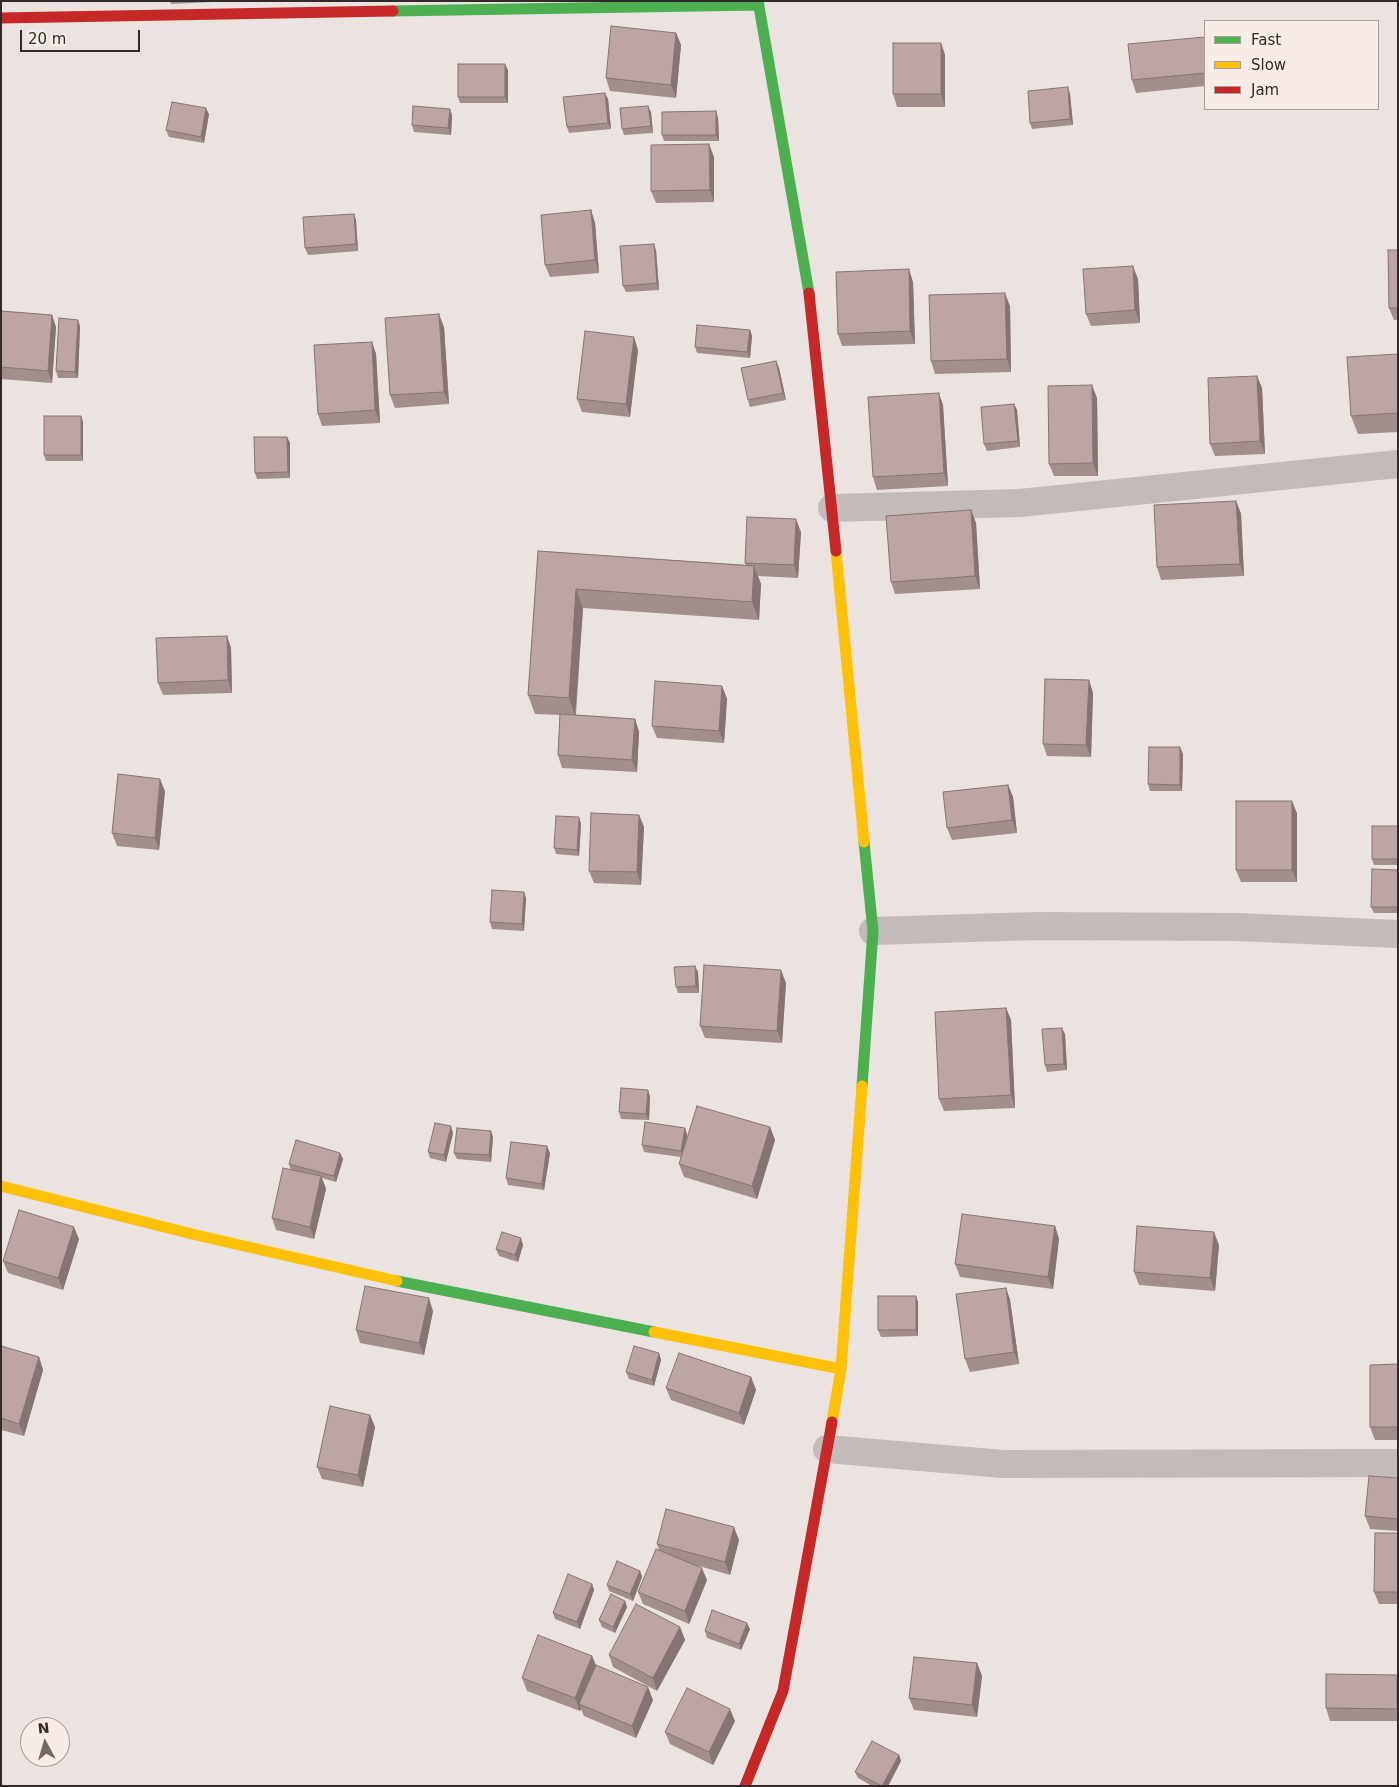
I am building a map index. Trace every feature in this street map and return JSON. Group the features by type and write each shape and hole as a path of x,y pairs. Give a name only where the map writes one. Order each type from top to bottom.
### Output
{"street":[{"path":"1,18 759,3 812,310 873,932 841,1369 783,1692 745,1786"},
{"path":"832,508 1020,503 1398,464"},
{"path":"873,932 1065,926 1236,928 1398,934"},
{"path":"1,1186 196,1235 393,1280 841,1369"},
{"path":"826,1449 1003,1464 1398,1463"}],"building":[{"path":"611,26 676,33 671,85 606,78"},
{"path":"1204,37 1204,73 1132,80 1128,44"},
{"path":"893,43 941,43 941,94 893,94"},
{"path":"458,64 505,64 505,97 458,97"},
{"path":"1068,87 1070,119 1030,123 1028,91"},
{"path":"605,93 608,123 567,127 563,97"},
{"path":"172,102 206,108 201,137 166,130"},
{"path":"413,106 450,109 448,128 412,125"},
{"path":"648,106 651,126 622,129 620,108"},
{"path":"716,111 716,135 662,135 662,112"},
{"path":"709,144 710,190 651,191 651,145"},
{"path":"591,210 595,260 545,265 541,215"},
{"path":"354,214 356,244 305,248 303,217"},
{"path":"654,244 657,283 623,286 620,246"},
{"path":"1388,250 1398,250 1398,308 1389,308"},
{"path":"1133,266 1135,310 1086,314 1083,269"},
{"path":"909,269 910,331 838,334 836,272"},
{"path":"1005,293 1007,359 931,361 929,295"},
{"path":"1,311 52,315 48,371 1,367"},
{"path":"439,314 444,392 390,395 385,318"},
{"path":"59,318 78,320 75,372 56,371"},
{"path":"697,325 750,330 747,352 695,347"},
{"path":"585,331 634,337 626,404 577,399"},
{"path":"372,342 375,410 318,414 314,345"},
{"path":"1398,354 1398,413 1351,416 1347,357"},
{"path":"776,361 783,393 748,400 741,368"},
{"path":"1257,376 1260,441 1210,444 1208,378"},
{"path":"1092,385 1093,463 1049,464 1048,386"},
{"path":"939,393 944,473 873,477 868,397"},
{"path":"1014,404 1018,441 984,444 981,407"},
{"path":"44,416 81,416 81,455 44,455"},
{"path":"254,437 287,437 288,472 255,473"},
{"path":"1236,501 1240,564 1157,567 1154,505"},
{"path":"971,510 975,576 891,582 886,516"},
{"path":"747,517 796,519 794,565 745,563"},
{"path":"538,551 754,566 752,602 576,589 569,698 528,695"},
{"path":"227,636 228,680 158,683 156,638"},
{"path":"1045,679 1089,680 1086,745 1043,744"},
{"path":"655,681 722,686 719,731 652,726"},
{"path":"560,714 635,719 632,760 558,755"},
{"path":"1149,747 1180,747 1180,785 1148,784"},
{"path":"118,774 160,779 155,838 112,833"},
{"path":"1008,785 1012,820 947,828 943,792"},
{"path":"1236,801 1292,801 1292,870 1236,870"},
{"path":"591,813 639,815 637,872 589,871"},
{"path":"556,816 579,817 577,850 554,848"},
{"path":"1372,826 1398,826 1398,859 1372,859"},
{"path":"1372,869 1398,870 1398,907 1371,907"},
{"path":"492,890 524,892 522,924 490,922"},
{"path":"704,965 781,970 777,1031 700,1026"},
{"path":"695,966 696,986 676,987 674,967"},
{"path":"1006,1008 1011,1095 939,1099 935,1012"},
{"path":"1062,1028 1064,1064 1045,1065 1042,1029"},
{"path":"621,1088 648,1090 646,1114 619,1112"},
{"path":"697,1106 770,1127 752,1186 679,1164"},
{"path":"645,1122 685,1128 681,1151 642,1145"},
{"path":"435,1123 451,1126 444,1155 428,1152"},
{"path":"457,1128 491,1131 489,1155 454,1153"},
{"path":"296,1140 340,1153 334,1176 289,1164"},
{"path":"511,1142 547,1146 542,1184 506,1178"},
{"path":"283,1168 321,1176 310,1227 272,1218"},
{"path":"19,1210 74,1227 58,1278 3,1261"},
{"path":"962,1214 1055,1226 1048,1277 955,1264"},
{"path":"1137,1226 1214,1232 1210,1278 1134,1272"},
{"path":"502,1232 521,1238 515,1255 496,1249"},
{"path":"365,1286 429,1298 419,1343 356,1330"},
{"path":"1006,1288 1014,1352 965,1359 956,1294"},
{"path":"878,1296 916,1296 916,1330 878,1330"},
{"path":"1,1346 39,1357 19,1424 1,1418"},
{"path":"634,1346 659,1353 652,1380 626,1372"},
{"path":"679,1353 751,1377 739,1413 666,1388"},
{"path":"1398,1364 1398,1427 1370,1427 1370,1365"},
{"path":"330,1406 370,1415 358,1475 317,1467"},
{"path":"1369,1476 1398,1478 1398,1519 1365,1516"},
{"path":"666,1509 734,1527 725,1562 657,1544"},
{"path":"1375,1533 1398,1533 1398,1592 1374,1592"},
{"path":"656,1549 702,1568 685,1611 638,1592"},
{"path":"617,1561 640,1571 630,1594 607,1585"},
{"path":"568,1574 592,1584 577,1622 553,1613"},
{"path":"611,1594 625,1601 613,1627 599,1620"},
{"path":"636,1604 680,1627 653,1678 609,1655"},
{"path":"712,1610 747,1623 739,1644 705,1631"},
{"path":"538,1635 592,1656 575,1698 522,1678"},
{"path":"914,1657 977,1663 972,1705 909,1698"},
{"path":"596,1665 648,1687 632,1726 579,1704"},
{"path":"1326,1674 1397,1675 1397,1709 1326,1708"},
{"path":"687,1688 730,1709 709,1752 665,1732"},
{"path":"872,1741 899,1755 882,1786 855,1772"}],"traffic: fast":[{"path":"758,1 809,293"},
{"path":"393,11 759,5"},
{"path":"862,1086 873,931 864,842"},
{"path":"397,1281 654,1332"}],"traffic: slow":[{"path":"836,551 864,842"},
{"path":"832,1422 841,1369 862,1086"},
{"path":"1,1186 196,1235 397,1281"},
{"path":"654,1332 841,1369"}],"traffic: jam":[{"path":"1,18 393,11"},
{"path":"809,293 836,551"},
{"path":"745,1786 783,1691 832,1422"}]}
